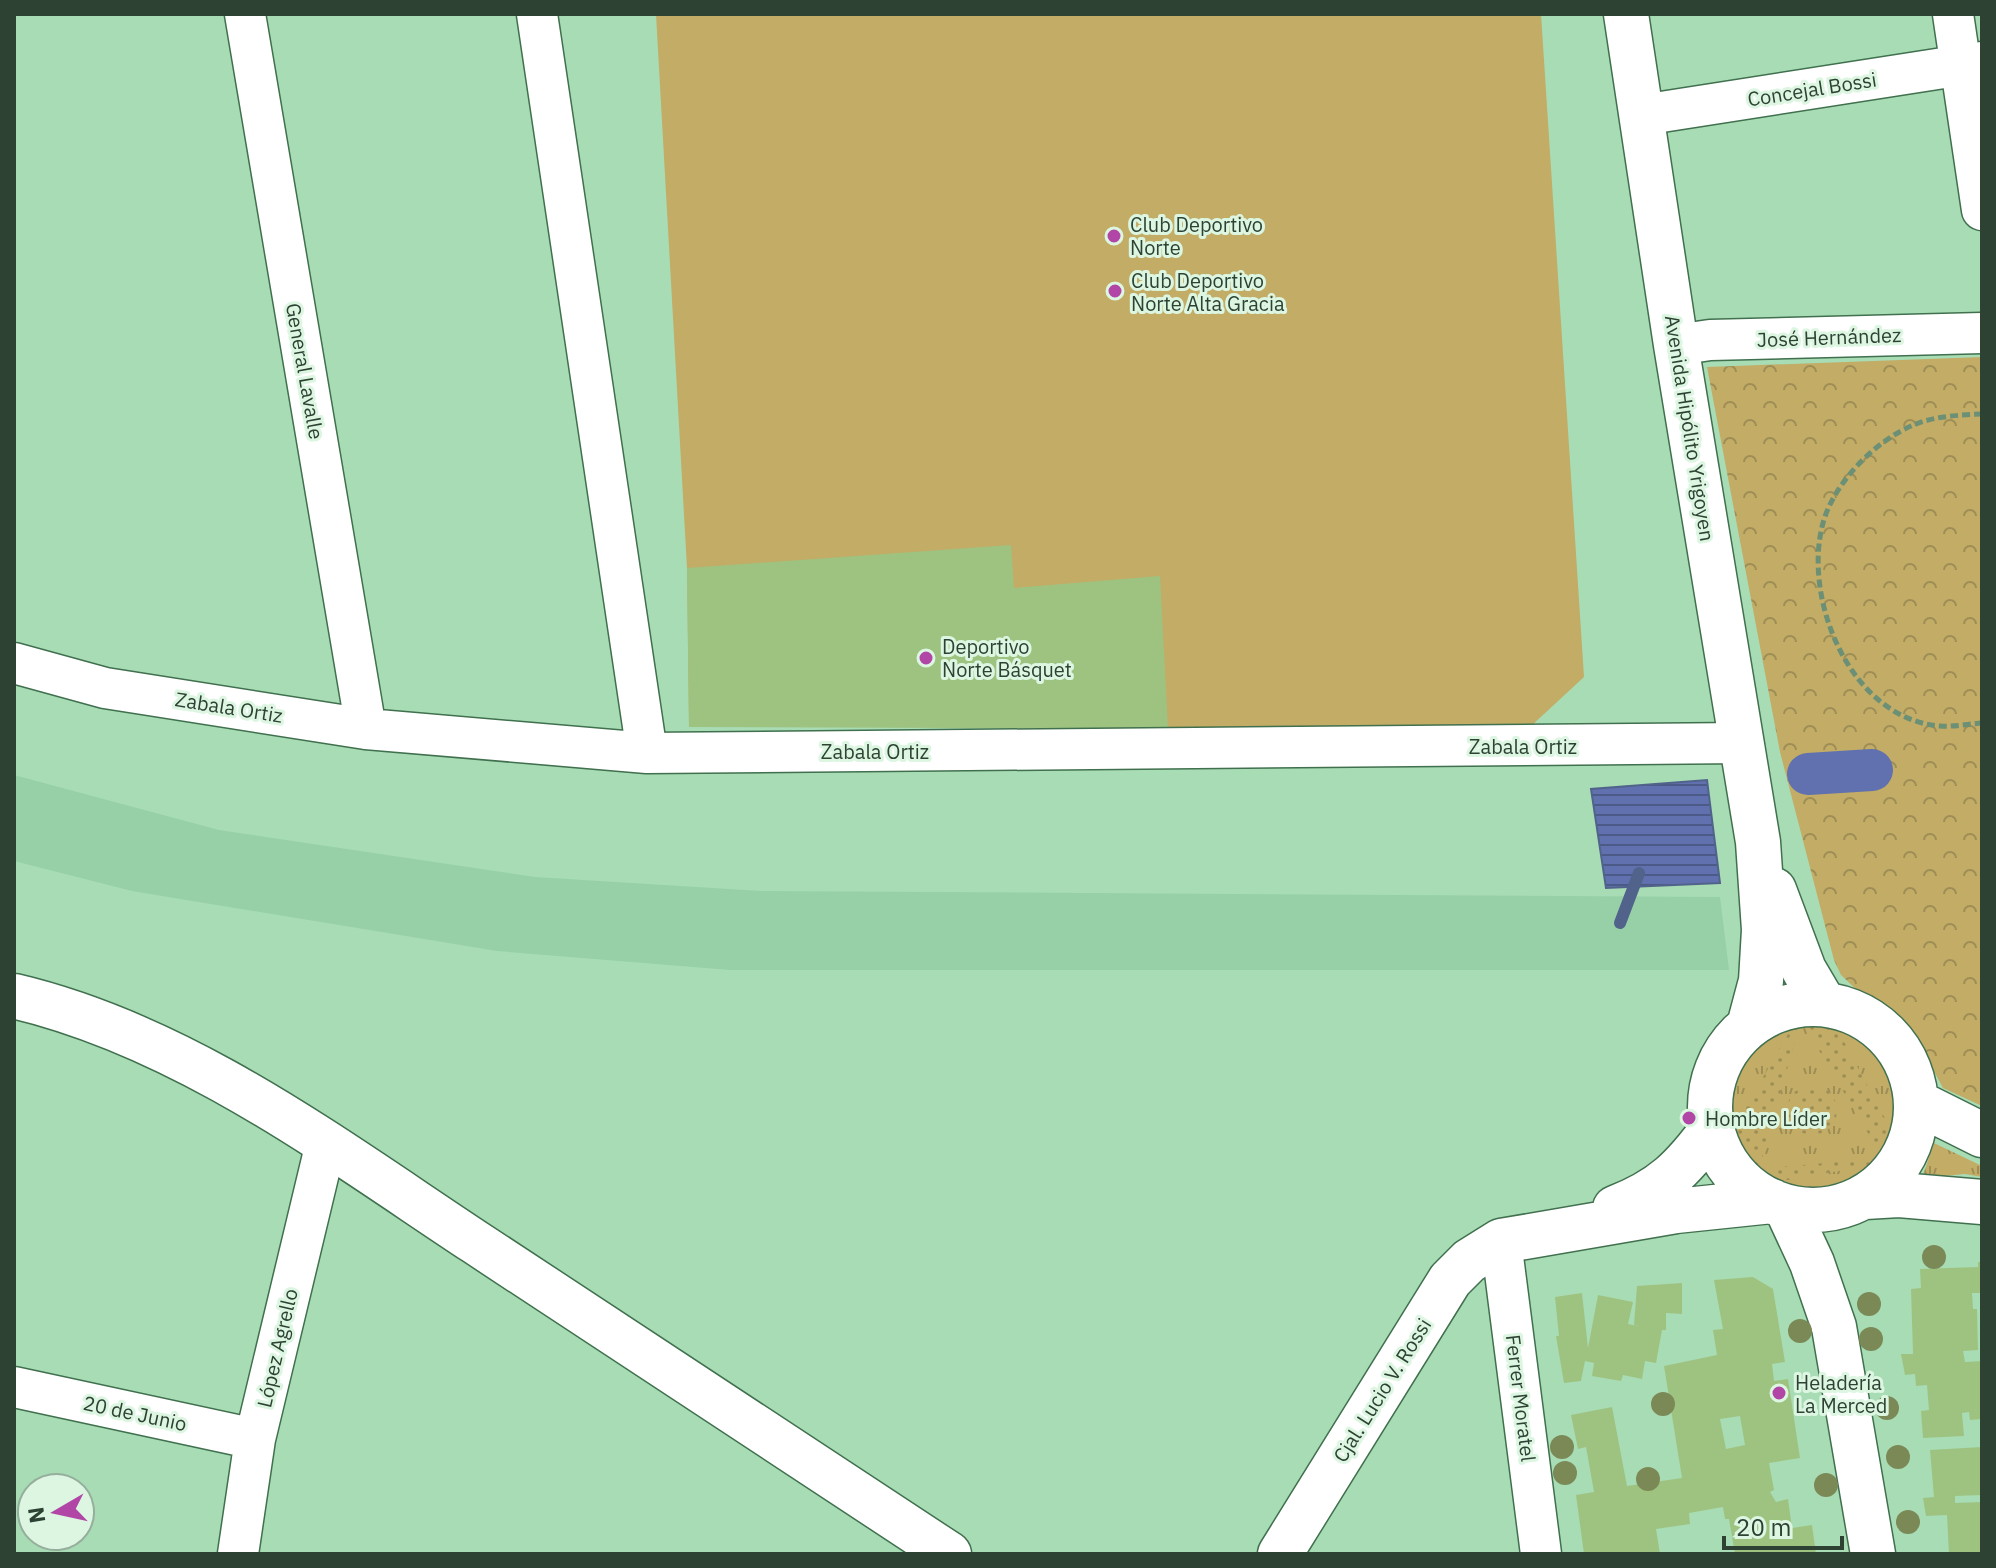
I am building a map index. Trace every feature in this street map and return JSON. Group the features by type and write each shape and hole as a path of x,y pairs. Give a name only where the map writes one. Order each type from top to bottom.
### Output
{"main road":[{"name":"Avenida Hipólito Yrigoyen","path":"1626,14 1676,345 1758,842 1764,930 1761,981 1749,1026"},
{"name":"Avenida Hipólito Yrigoyen","path":"1758,842 1787,929 1824,1004"},
{"path":"14,996 60,1007 201,1068 326,1143 949,1554"},
{"path":"1834,1327 1835,1250 1857,1200 1890,1176 1903,1157 1913,1134 1916,1102 1903,1055 1882,1030 1855,1013 1824,1004 1792,1006 1749,1026 1719,1065 1711,1096 1713,1128 1724,1159 1733,1172 1779,1204 1812,1263 1834,1327 1873,1554"},
{"path":"1916,1102 1982,1135"},
{"path":"1556,1229 1643,1198 1688,1162 1713,1128"},
{"path":"1501,1241 1556,1229 1676,1211 1779,1204 1819,1210 1857,1200 1910,1196 1982,1202"},
{"name":"Cjal. Lucio V. Rossi","path":"1280,1554 1450,1280 1469,1261 1501,1241"}],"street":[{"name":"General Lavalle","path":"245,14 366,729"},
{"path":"537,14 647,753"},
{"path":"1953,14 1971,64 1982,210"},
{"name":"Concejal Bossi","path":"1642,115 1971,64"},
{"name":"José Hernández","path":"1676,345 1710,340 1982,333"},
{"name":"Zabala Ortiz","path":"14,663 105,688 366,729 647,753 1743,743"},
{"name":"López Agrello","path":"238,1554 255,1439 326,1143"},
{"name":"Ferrer Moratel","path":"1501,1241 1541,1554"},
{"name":"20 de Junio","path":"14,1387 255,1439"}],"path":[{"path":"1982,414 1917,423 1888,440 1843,481 1823,522 1819,558 1822,596 1830,625 1856,677 1875,699 1911,719 1939,726 1982,723"}],"shaded area":[{"path":"14,775 219,830 535,877 761,891 1720,897 1729,970 730,970 497,951 132,891 14,861"}],"green space":[{"name":"Club Deportivo Norte Alta Gracia","path":"656,14 1541,14 1584,677 1530,727 689,727 687,568"},
{"path":"1982,357 1982,1106 1943,1088 1915,1036 1900,1018 1859,992 1841,975 1834,960 1780,752 1707,367"},
{"path":"1813,1018 1847,1025 1863,1033 1876,1045 1888,1058 1896,1074 1903,1108 1896,1142 1888,1158 1876,1171 1863,1183 1847,1191 1813,1198 1779,1191 1763,1183 1750,1171 1738,1158 1730,1142 1723,1108 1730,1074 1738,1058 1750,1045 1763,1033 1779,1025"},
{"path":"1819,1019 1833,1021 1897,1141 1885,1163 1764,1184 1742,1164 1728,1138 1796,1020","holes":["1801,1020 1882,1157 1759,1169"]},
{"path":"1812,1085 1829,1093 1837,1110 1829,1127 1812,1135 1795,1127 1787,1110 1795,1093"},
{"path":"1934,1143 1982,1166 1982,1177 1965,1174 1922,1178"}],"water":[{"path":"1707,780 1720,883 1606,888 1591,789"}],"building":[{"name":"Deportivo Norte Básquet","path":"1011,545 1014,588 1160,576 1168,729 689,727 687,568"},
{"path":"1978,1262 1982,1262 1982,1293 1972,1293 1973,1309 1977,1309 1978,1350 1963,1351 1965,1362 1982,1361 1982,1419 1970,1420 1969,1412 1962,1413 1964,1436 1923,1438 1921,1411 1929,1410 1927,1385 1916,1386 1915,1374 1905,1375 1901,1354 1913,1354 1911,1289 1921,1288 1920,1269 1978,1267"},
{"path":"1753,1277 1773,1289 1785,1362 1772,1364 1774,1381 1788,1379 1800,1458 1769,1463 1774,1490 1770,1492 1776,1502 1788,1499 1792,1528 1812,1525 1816,1554 1735,1554 1729,1519 1725,1519 1723,1507 1689,1513 1690,1524 1656,1529 1660,1554 1584,1554 1576,1495 1594,1492 1586,1447 1578,1449 1571,1415 1612,1407 1627,1486 1682,1478 1664,1366 1717,1355 1713,1330 1723,1329 1714,1280","holes":["1740,1416 1745,1445 1726,1449 1720,1419"]},
{"path":"1682,1283 1682,1314 1666,1313 1666,1330 1662,1330 1656,1363 1645,1361 1642,1379 1623,1375 1621,1381 1592,1376 1594,1363 1585,1361 1581,1381 1564,1383 1556,1336 1559,1336 1555,1297 1582,1293 1588,1348 1598,1295 1633,1302 1628,1324 1642,1327 1634,1325 1637,1286"},
{"path":"1982,1447 1982,1495 1955,1496 1955,1503 1982,1502 1982,1554 1949,1554 1947,1515 1926,1516 1923,1498 1934,1497 1930,1450"}],"waterway":[{"path":"1808,774 1872,770"},
{"path":"1620,923 1639,873"}],"place":[{"name":"Club Deportivo Norte","path":"1114,236"},
{"name":"Club Deportivo Norte Alta Gracia","path":"1115,291"},
{"name":"Deportivo Norte Básquet","path":"926,658"},
{"name":"Hombre Líder","path":"1689,1118"},
{"name":"Heladería La Merced","path":"1779,1393"}]}
